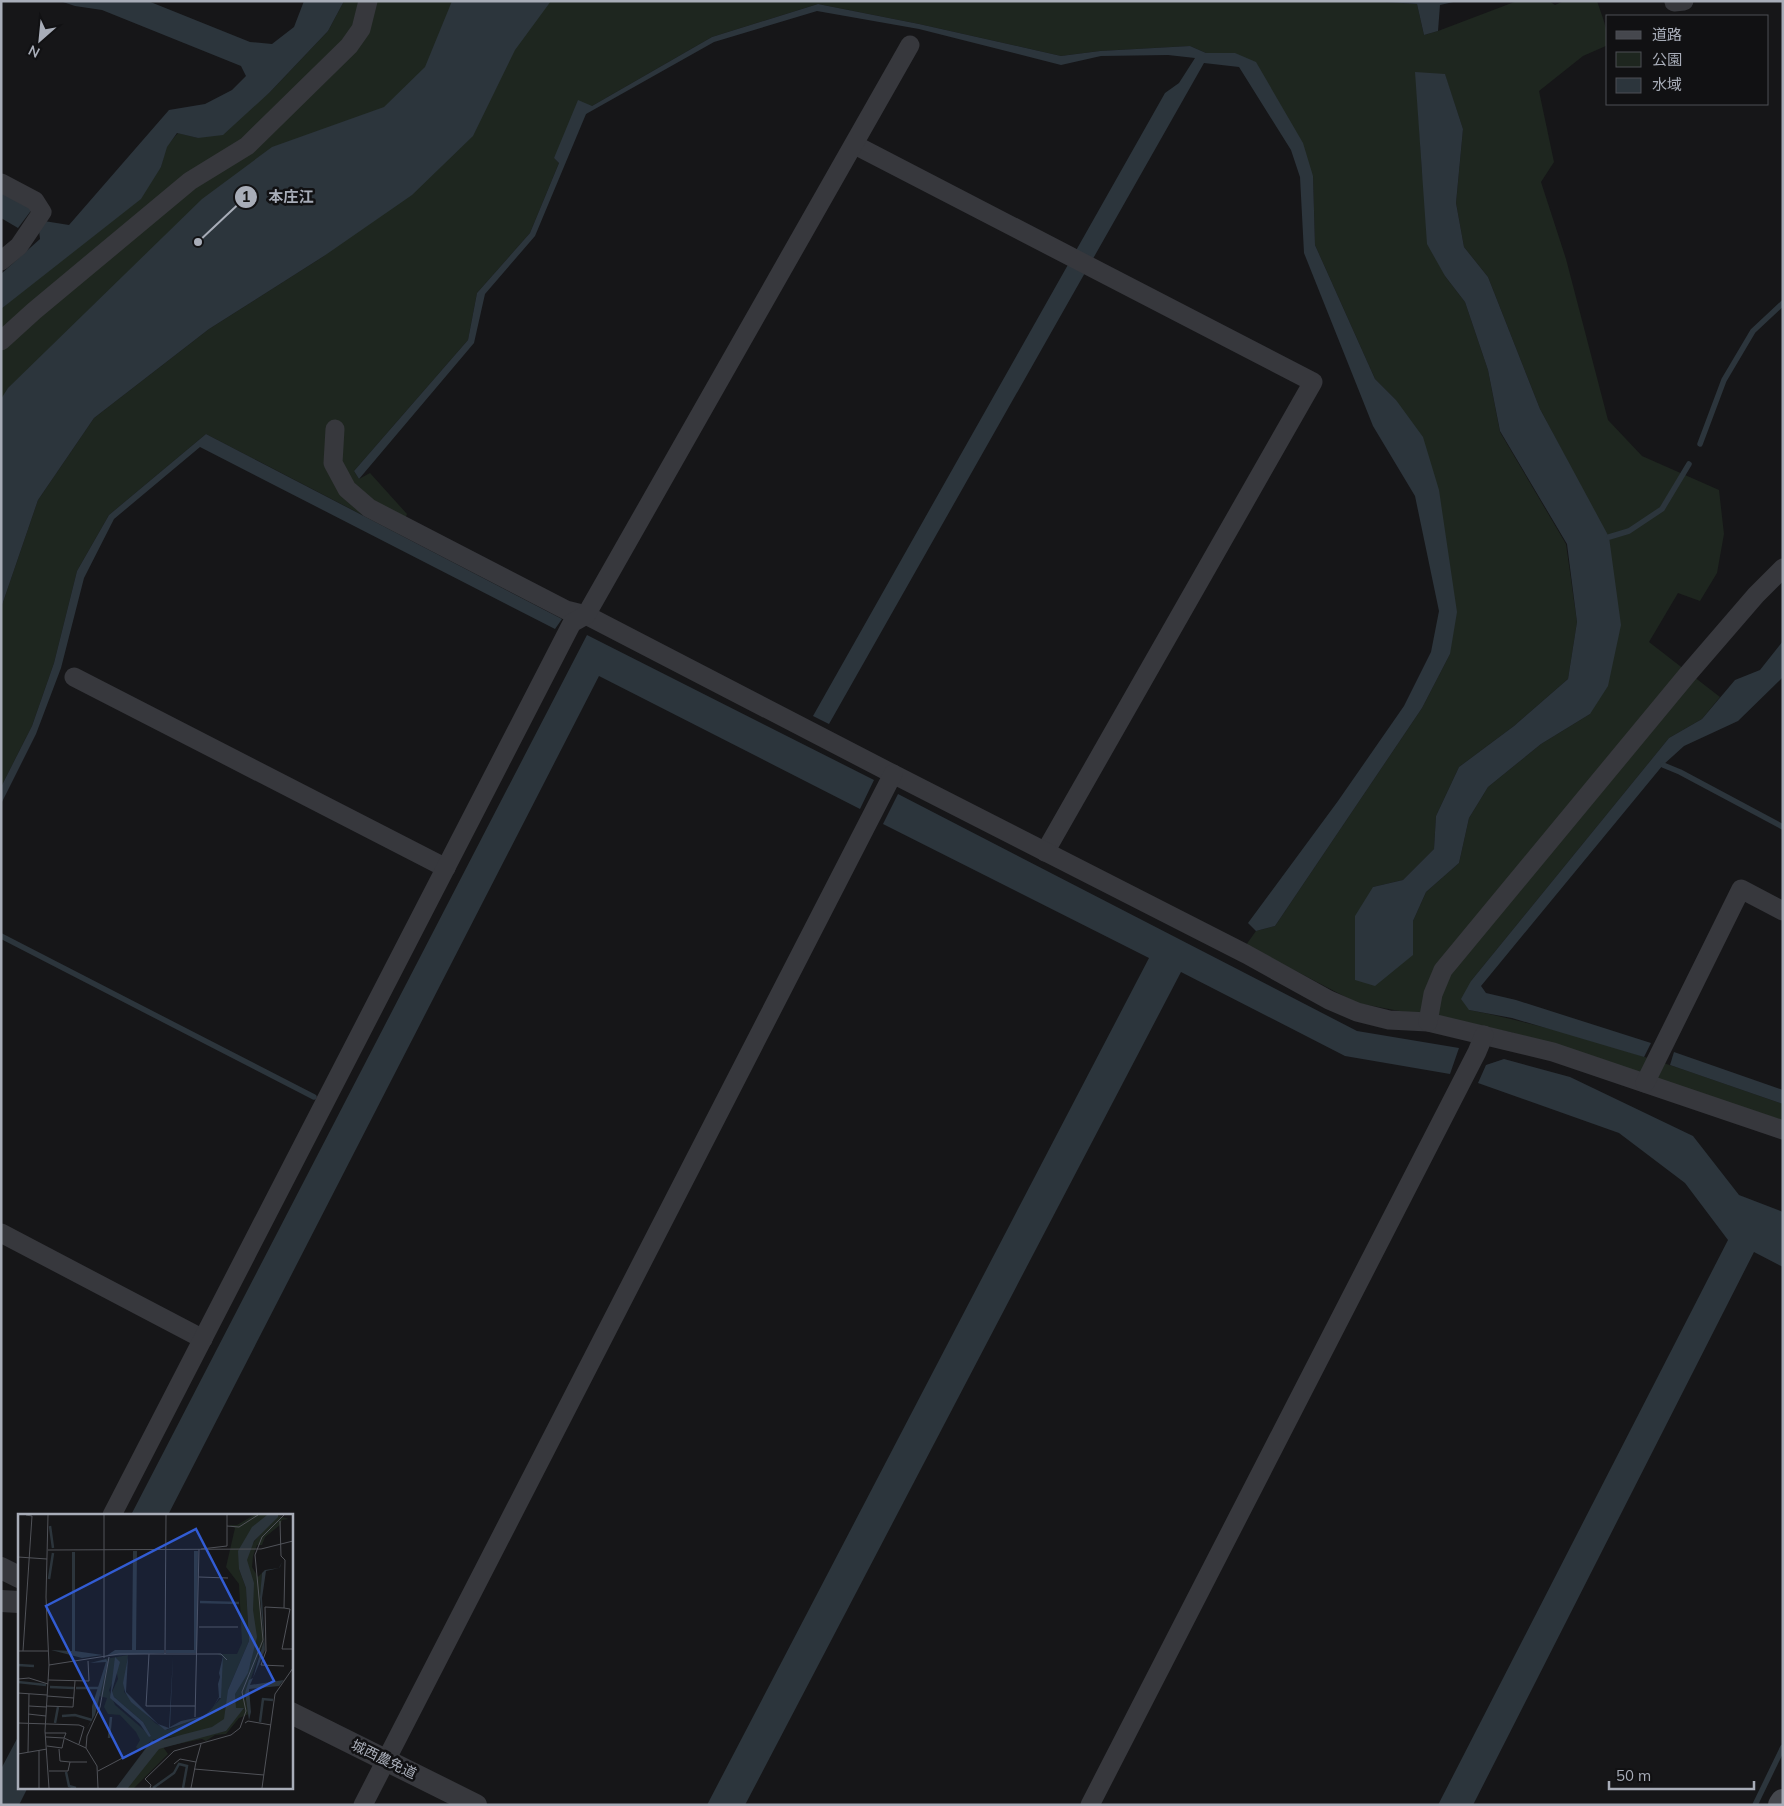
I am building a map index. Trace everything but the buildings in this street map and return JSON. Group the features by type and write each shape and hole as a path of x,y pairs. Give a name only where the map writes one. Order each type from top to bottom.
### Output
{"street":[{"path":"1,341 34,311 190,181 247,146 349,46 361,28 368,1"},
{"path":"1674,2 1684,1"},
{"path":"113,1514 572,623 586,615 855,145 910,45"},
{"path":"855,145 1313,382 1045,852"},
{"path":"1,183 35,201 42,212 19,246 1,261"},
{"path":"335,429 333,463 347,489 369,508 566,610 586,615 1246,954 1329,1000 1357,1012 1389,1020 1428,1022 1553,1052 1783,1130"},
{"path":"1428,1022 1433,994 1443,970 1687,675 1756,595 1783,568"},
{"path":"74,677 446,868"},
{"path":"363,1805 893,774"},
{"path":"1645,1083 1741,889 1783,911"},
{"path":"1090,1805 1477,1052 1484,1035"},
{"path":"1,1233 203,1338"},
{"path":"1,1568 18,1576"},
{"path":"1,1601 18,1602"},
{"name":"城西農免道","path":"292,1713 476,1805"}],"green space":[{"path":"344,1 470,1 439,80 1,453 1,309 161,167 166,147 178,133 198,138 270,92 328,31"},
{"path":"536,1 1371,1 1417,4 1424,35 1517,1 1549,1 1555,5 1564,1 1597,1 1606,28 1606,46 1583,56 1539,91 1554,162 1541,182 1566,259 1608,420 1642,456 1719,490 1724,534 1717,573 1700,601 1678,593 1649,642 1720,697 1702,719 1669,738 1471,981 1469,1010 1588,1039 1783,1104 1783,1122 1510,1032 1357,1003 1246,945 1256,931 1275,926 1422,708 1450,654 1396,400 1375,379 1315,245 1313,176 1235,53 1206,53 1190,46 1100,51 1061,56 919,24 818,4 712,37 592,106 554,158 559,163 530,233 477,293 468,340 354,471 359,479 370,473 407,514 399,534 206,434 109,515 77,571 54,663 32,726 1,787 1,608 38,500 94,418 209,329 324,256","holes":["1416,73 1445,75 1463,129 1456,203 1464,247 1488,277 1540,409 1567,460 1590,714 1541,744 1488,787 1469,818 1459,863 1426,892 1413,921 1413,955 1373,887 1403,880 1434,849 1436,816 1459,767 1514,726 1568,679 1577,622 1566,544 1500,432 1488,370 1465,302 1445,276 1422,172"]}],"water":[{"path":"60,1 148,1 250,42 272,44 294,27 304,1 344,1 328,31 270,92 223,135 198,138 177,133 167,147 161,167 141,199 1,309 1,274 40,239 39,230 44,221 69,225 169,110 205,104 232,90 246,76 241,66 102,10 75,6"},
{"path":"452,1 551,1 515,50 473,136 412,195 324,256 209,329 94,418 38,500 1,608 1,399 8,388 202,199 272,147 384,107 425,67"},
{"path":"1371,1 1458,1 1440,5 1438,31 1424,35 1417,4"},
{"path":"818,4 919,24 1061,56 1100,51 1190,46 1206,53 1235,53 1256,62 1303,143 1313,176 1315,245 1375,379 1396,400 1423,437 1439,490 1457,612 1450,654 1422,708 1275,926 1256,931 1248,923 1338,801 1404,706 1431,652 1439,611 1415,496 1373,426 1304,253 1300,177 1291,150 1239,67 1204,63 829,724 813,716 1165,93 1179,83 1195,58 1168,55 1101,56 1061,65 919,29 817,11 714,42 586,114 535,236 485,294 474,343 359,479 354,471 468,340 477,293 530,233 559,163 554,158 578,100 592,106 712,37"},
{"path":"1415,72 1445,74 1463,129 1456,203 1464,247 1488,277 1540,409 1609,537 1621,625 1608,686 1590,714 1541,744 1488,787 1469,818 1459,863 1426,892 1413,921 1413,955 1375,986 1355,980 1355,916 1373,887 1403,880 1434,849 1436,816 1459,767 1514,726 1568,679 1577,622 1567,544 1500,431 1488,370 1465,302 1445,276 1427,244"},
{"path":"1,191 33,208 18,228 1,218"},
{"path":"206,434 562,619 555,629 200,447 114,519 84,578 61,668 36,734 1,804 1,787 32,726 54,663 77,571 109,515"},
{"path":"587,635 874,780 860,809 599,676 169,1514 132,1514"},
{"path":"1783,641 1783,677 1738,721 1684,746 1663,765 1481,986 1486,993 1516,1000 1651,1043 1644,1057 1512,1018 1469,1010 1461,999 1471,981 1669,738 1702,719 1735,680 1760,670"},
{"path":"898,794 1357,1031 1459,1048 1450,1074 1345,1056 1181,972 745,1805 707,1805 1149,958 883,824"},
{"path":"1674,1052 1783,1090 1783,1104 1670,1065"},
{"path":"1504,1059 1570,1077 1693,1136 1739,1195 1783,1212 1783,1267 1754,1252 1473,1805 1438,1805 1728,1240 1685,1183 1619,1133 1478,1083 1486,1065"},
{"path":"18,1737 18,1788 28,1788 19,1805 1,1805 1,1769"}],"waterway":[{"path":"1700,444 1724,380 1753,331 1783,303"},
{"path":"1609,537 1629,531 1662,509 1689,464"},
{"path":"1663,765 1680,772 1783,827"},
{"path":"1,936 314,1097"},
{"path":"1755,1805 1783,1747"}],"place":[{"name":"本庄江","path":"198,242"}]}
